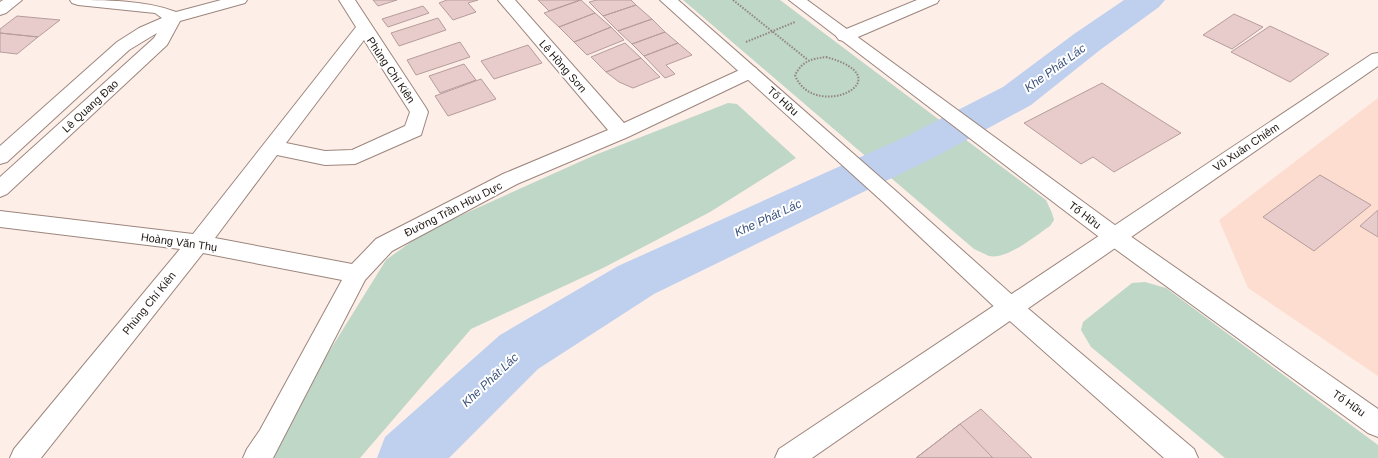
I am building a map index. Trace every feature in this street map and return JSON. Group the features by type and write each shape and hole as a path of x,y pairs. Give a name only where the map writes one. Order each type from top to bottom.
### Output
{"street":[{"path":"0,10 14,0"},
{"path":"78,0 159,9 174,18"},
{"name":"Lê Quang Đạo","path":"0,157 123,46 145,32 174,18 239,0"},
{"name":"Phùng Chí Kiên","path":"272,147 325,158 355,157 414,130 419,112 347,0"},
{"name":"Lê Hồng Sơn","path":"506,0 621,132"},
{"name":"Tố Hữu","path":"668,0 890,197 1010,307 1184,458"},
{"name":"Tố Hữu","path":"796,0 1114,237 1378,424"},
{"path":"845,36 931,0"},
{"name":"Lê Quang Đạo","path":"0,189 161,41 174,18"},
{"name":"Phùng Chí Kiên","path":"24,458 198,243 364,28"},
{"name":"Vũ Xuân Chiêm","path":"790,458 1378,58"},
{"name":"Đường Trần Hữu Dực","path":"257,458 270,439 357,274 384,245 510,179 621,132 750,72"},
{"name":"Hoàng Văn Thụ","path":"0,219 198,243 357,274"}],"path":[{"path":"732,0 808,60 826,57 844,62 857,71 860,77 859,84 849,93 840,96 830,97 810,92 797,82 795,75 801,64 808,60"},
{"path":"744,42 797,21"}],"shaded area":[{"path":"1378,98 1378,376 1248,288 1219,220"}],"green space":[{"path":"683,0 780,0 1046,200 1054,220 1050,226 1029,241 1004,254 989,256 974,249"},
{"path":"728,103 737,104 796,158 710,212 603,268 471,329 360,458 263,458 386,260 426,231 595,155"},
{"path":"1145,282 1166,288 1378,445 1378,458 1225,458 1091,347 1081,330 1083,322 1132,283"}],"building":[{"path":"373,0 397,0 378,6"},
{"path":"447,0 478,0 468,3 476,12 453,20 439,3"},
{"path":"538,0 580,0 549,11"},
{"path":"581,0 595,13 559,27 544,13"},
{"path":"597,0 631,0 636,5 603,16 589,2"},
{"path":"636,5 652,19 618,31 603,16"},
{"path":"423,6 429,13 388,27 382,19"},
{"path":"595,13 611,27 574,42 559,27"},
{"path":"1234,14 1263,27 1232,49 1203,35"},
{"path":"17,16 60,20 38,37 0,33 0,29"},
{"path":"438,18 446,30 399,46 391,33"},
{"path":"652,19 665,32 632,44 618,31"},
{"path":"1270,26 1329,54 1290,82 1231,52"},
{"path":"611,27 624,40 587,55 574,42"},
{"path":"665,32 678,43 644,56 632,44"},
{"path":"0,33 38,37 17,54 0,52"},
{"path":"460,42 470,57 416,75 407,60"},
{"path":"625,43 641,58 606,72 591,57"},
{"path":"678,43 692,55 666,65 675,74 665,78 644,56"},
{"path":"528,45 542,63 494,79 481,61"},
{"path":"641,58 660,77 633,88 619,82 606,72"},
{"path":"464,64 476,80 440,93 429,76"},
{"path":"481,79 496,99 448,116 435,96"},
{"path":"1102,83 1181,133 1114,172 1093,157 1081,164 1024,123"},
{"path":"1320,175 1371,205 1314,251 1263,217"},
{"path":"1378,210 1378,237 1360,226"},
{"path":"981,409 1032,458 916,458 960,424"},
{"path":"960,424 993,458 916,458"}],"waterway":[{"name":"Khe Phát Lác","path":"407,458 519,352 636,280 920,147 1017,96 1087,42 1147,0"}]}
